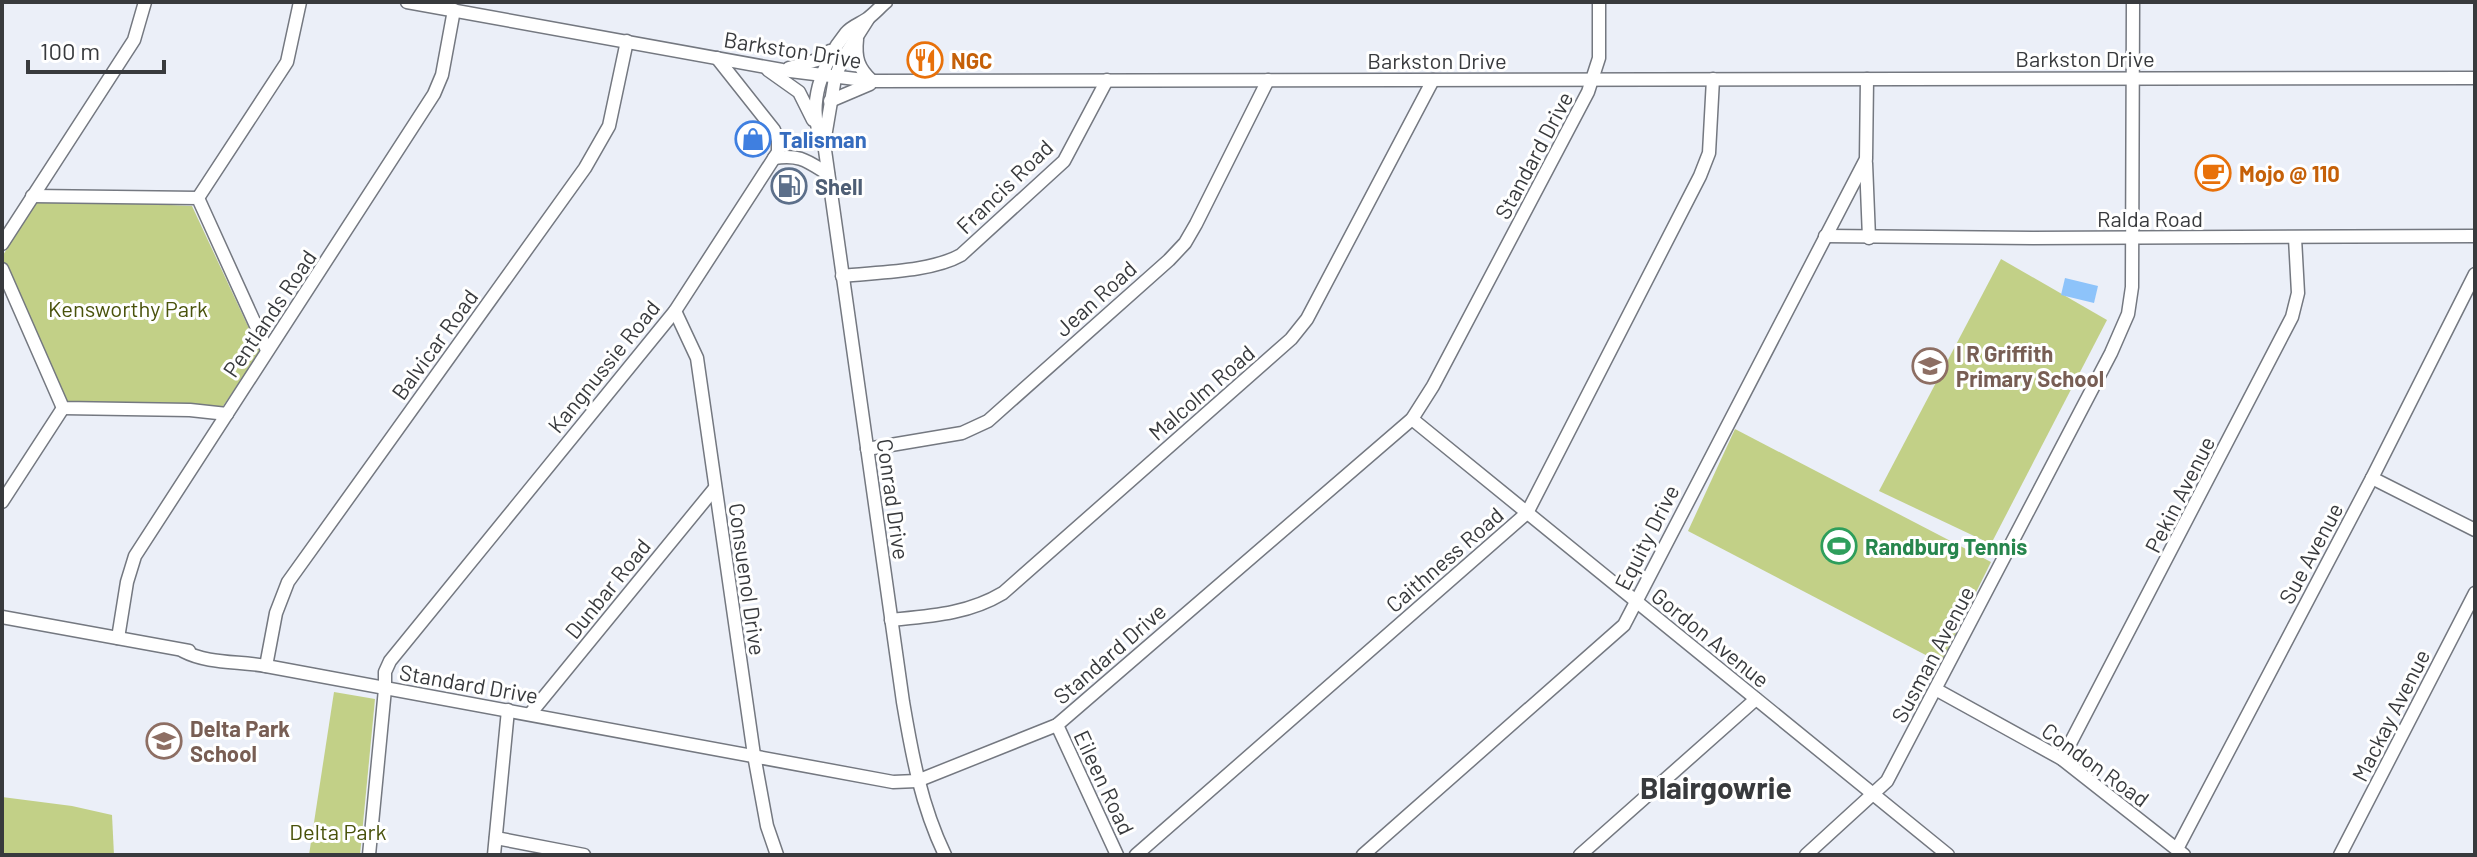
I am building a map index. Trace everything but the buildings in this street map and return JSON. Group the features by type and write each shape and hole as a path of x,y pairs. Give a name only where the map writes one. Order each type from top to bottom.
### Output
{"street":[{"path":"2,244 134,40 145,2"},
{"path":"198,198 287,62 300,2"},
{"name":"Barkston Drive","path":"407,2 782,70 876,81 2475,78"},
{"path":"782,70 818,60 838,44 850,29 868,19 886,2"},
{"name":"Susman Avenue","path":"1806,855 1887,781 2122,329 2131,300 2133,2"},
{"name":"Standard Drive","path":"2,617 893,782 917,781 1057,725 1412,419 1473,312 1594,80 1599,58 1599,7"},
{"name":"Pentlands Road","path":"118,638 127,582 135,556 434,94 444,66 454,10"},
{"path":"828,77 868,19"},
{"path":"830,101 876,81 859,67 855,52 857,39"},
{"name":"Balvicar Road","path":"266,666 276,613 288,582 576,181 605,136 627,41"},
{"path":"816,127 817,103 838,44"},
{"path":"717,58 774,130 779,144 774,158 803,158 828,174"},
{"name":"Conrad Drive","path":"761,66 799,92 824,143"},
{"name":"Conrad Drive","path":"828,77 830,101 824,143 891,620 917,781 945,855"},
{"name":"Caithness Road","path":"1136,855 1527,513 1700,176 1709,153 1713,79"},
{"name":"Equity Drive","path":"1867,79 1869,238"},
{"name":"Francis Road","path":"842,276 942,263 961,255 1064,161 1107,80"},
{"name":"Jean Road","path":"867,449 962,433 988,421 1169,260 1190,234 1268,80"},
{"name":"Malcolm Road","path":"891,620 953,613 985,604 1003,593 1291,339 1307,319 1433,80"},
{"name":"Kangnussie Road","path":"369,855 385,672 395,653 675,311 774,158"},
{"name":"Equity Drive","path":"1363,855 1621,628 1866,159"},
{"path":"32,196 198,198"},
{"path":"198,198 267,350"},
{"name":"Ralda Road","path":"1825,236 2475,236"},
{"name":"Pekin Avenue","path":"2062,759 2292,317 2298,293 2295,238"},
{"path":"2,269 63,408"},
{"name":"Sue Avenue","path":"2181,852 2475,274"},
{"name":"Consuenol Drive","path":"675,311 697,358 754,755 773,853"},
{"path":"63,408 190,410 227,414"},
{"path":"2,502 63,408"},
{"name":"Gordon Avenue","path":"1412,419 1948,855"},
{"path":"2372,478 2475,530"},
{"name":"Dunbar Road","path":"530,714 715,488"},
{"name":"Mackay Avenue","path":"2340,855 2475,593"},
{"name":"Condon Road","path":"1937,690 2062,759 2181,852"},
{"path":"1580,855 1756,699"},
{"path":"494,855 508,710"},
{"name":"Eileen Road","path":"1057,725 1117,855"},
{"path":"496,838 584,855"}],"green space":[{"name":"Kensworthy Park","path":"36,199 192,206 260,352 219,412 63,407 2,276 2,257"},
{"path":"2001,259 2107,320 1991,544 1879,491"},
{"name":"Randburg Tennis","path":"1735,429 1991,562 1941,663 1688,531"},
{"name":"Delta Park","path":"334,692 375,699 360,855 309,855"},
{"path":"2,797 72,806 112,815 114,855 2,855"}],"water":[{"path":"2065,278 2098,286 2094,303 2061,295"}],"place":[{"name":"NGC","path":"925,60"},
{"name":"Talisman","path":"753,139"},
{"name":"Mojo @ 110","path":"2213,173"},
{"name":"Shell","path":"789,186"},
{"name":"I R Griffith Primary School","path":"1930,366"},
{"name":"Randburg Tennis","path":"1839,546"},
{"name":"Delta Park School","path":"164,741"}],"district":[{"name":"Blairgowrie","path":"1716,787"}]}
